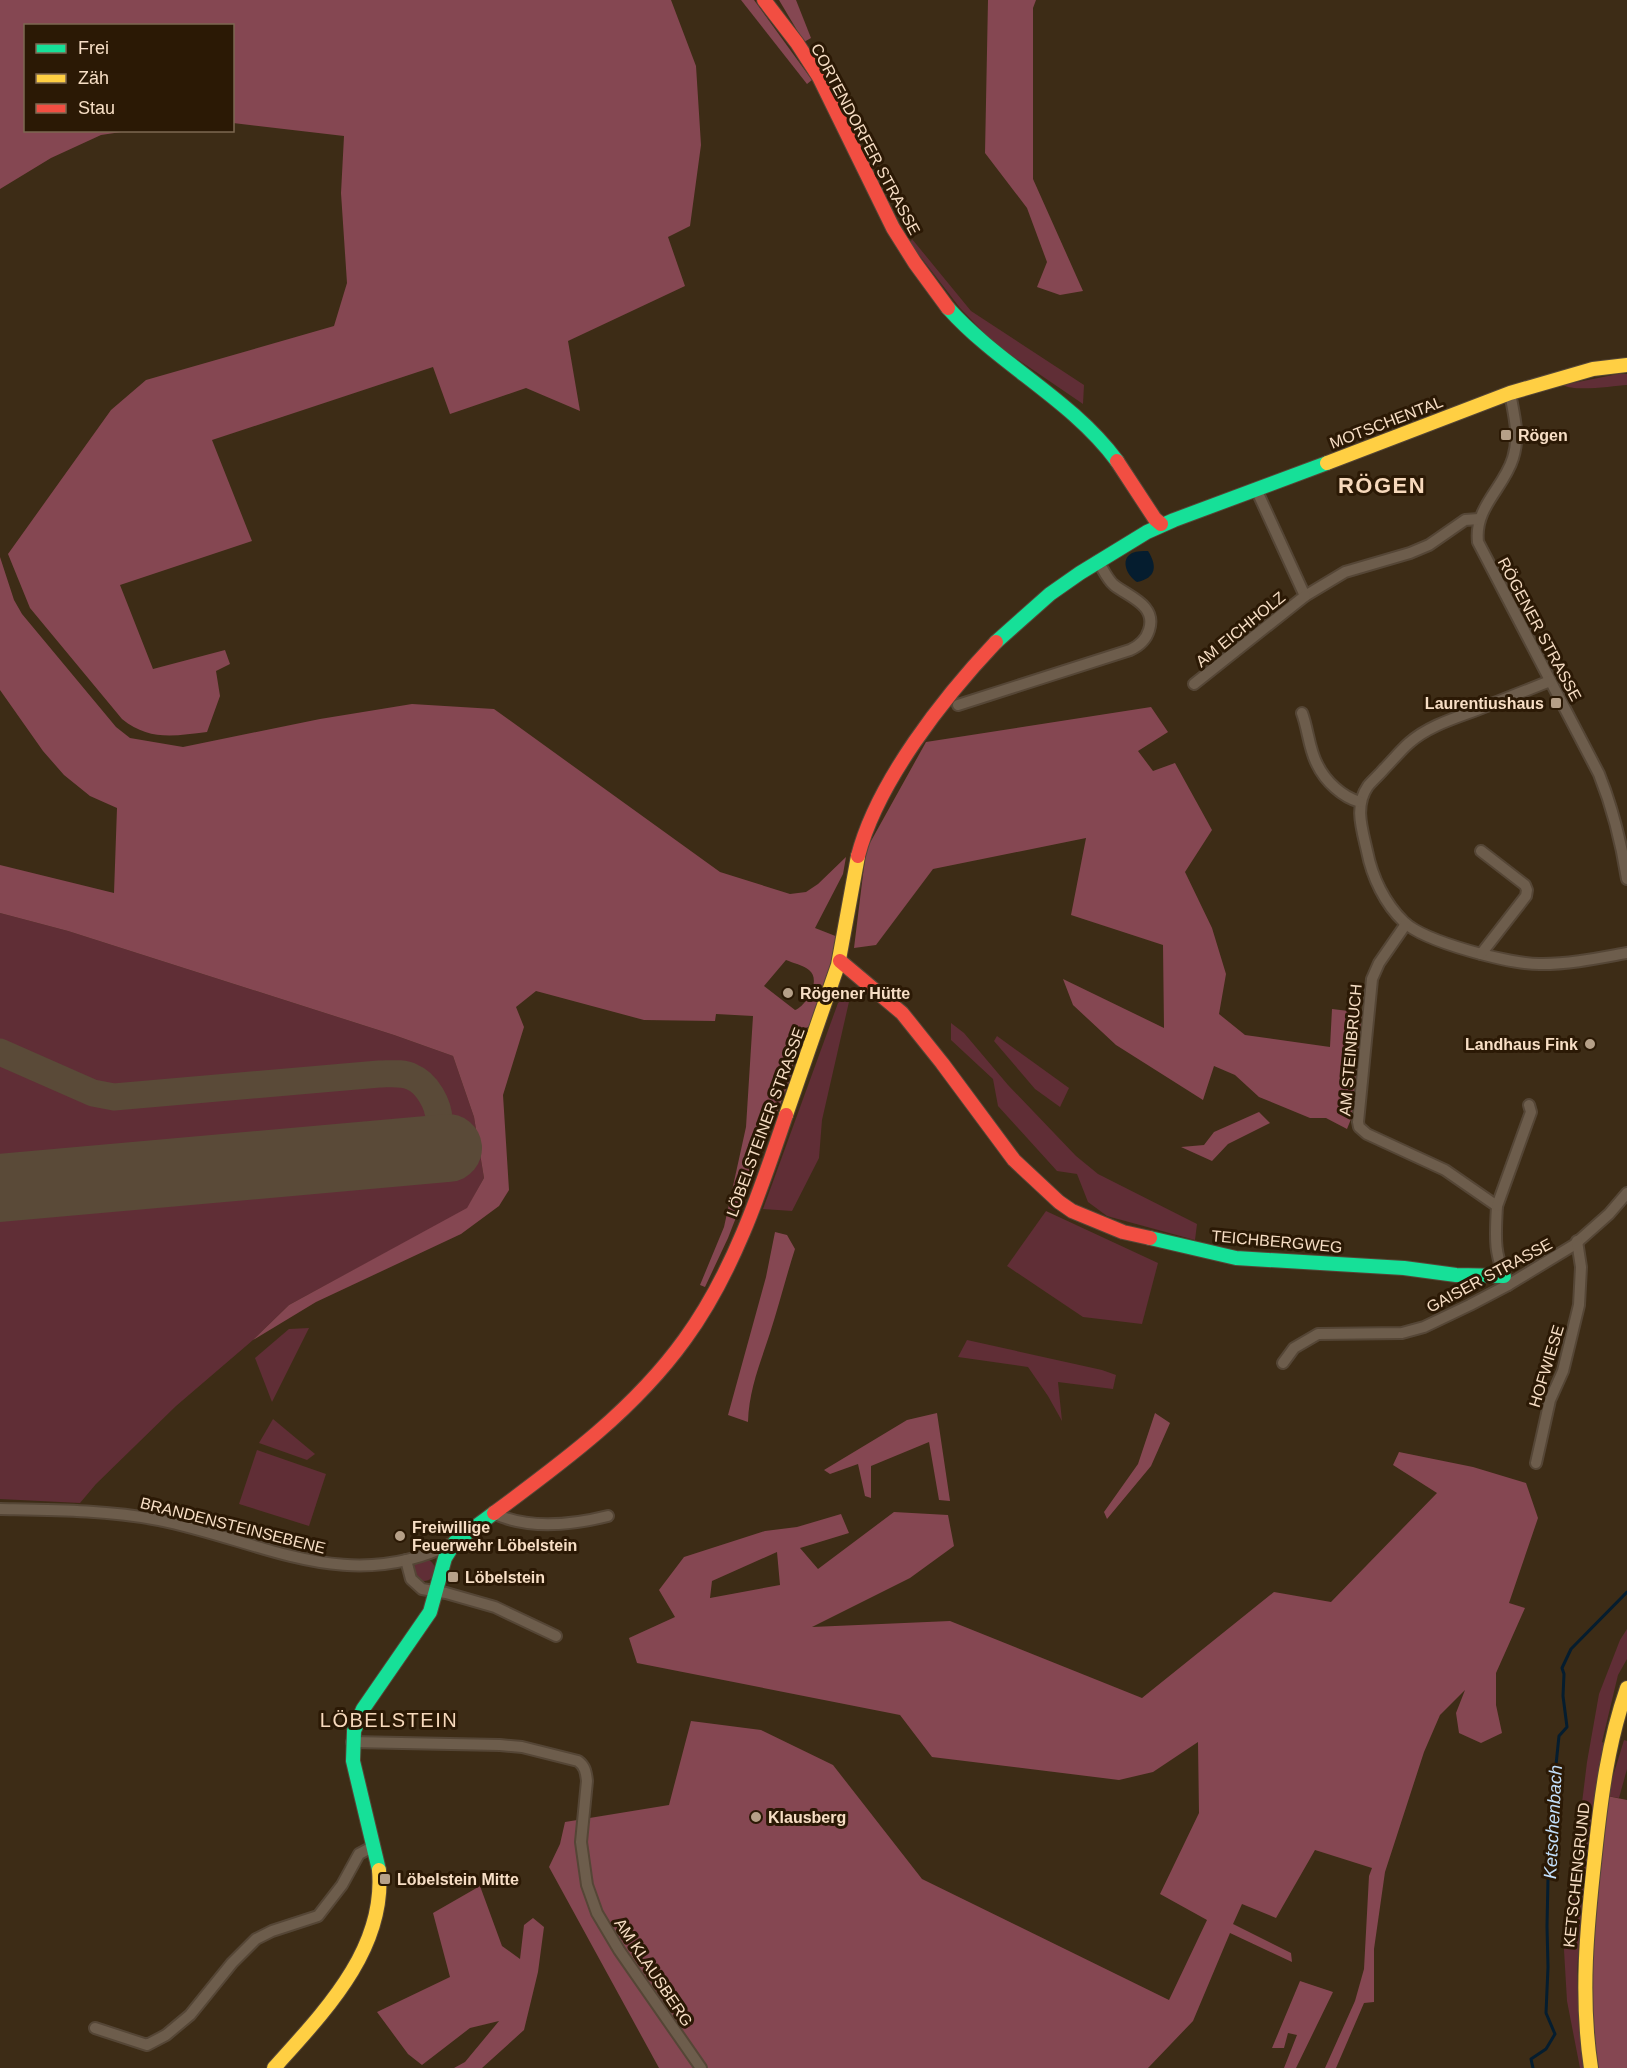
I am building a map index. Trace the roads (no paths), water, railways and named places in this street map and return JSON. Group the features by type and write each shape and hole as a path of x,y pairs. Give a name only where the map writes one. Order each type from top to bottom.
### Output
{"street":[{"name":"CORTENDORFER STRASSE","path":"764,0 807,57 831,100 888,219 948,308 970,333 1082,421 1123,469 1155,519 1161,524"},
{"name":"MOTSCHENTAL","path":"1161,524 1510,393 1593,369 1627,365"},
{"path":"1479,519 1513,458 1517,436 1510,393"},
{"name":"AM EICHHOLZ","path":"1256,489 1305,596"},
{"name":"AM EICHHOLZ","path":"1194,684 1305,596 1345,572 1419,549 1429,545 1465,520 1479,519"},
{"name":"RÖGENER STRASSE","path":"1479,519 1477,533 1481,549 1599,774 1613,810 1623,848 1627,879"},
{"name":"LÖBELSTEINER STRASSE","path":"274,2068 330,2004 368,1942 374,1927 380,1884 374,1846 353,1761 352,1742 356,1722 363,1709 430,1612 445,1558 455,1542 587,1442 619,1413 661,1370 701,1314 744,1231 840,962 854,872 862,843 879,803 927,722 972,666 1014,622 1098,561 1161,524"},
{"path":"958,705 1130,650 1140,644 1150,627 1148,611 1137,599 1112,583 1098,561"},
{"path":"1550,681 1455,718 1424,733 1409,742 1368,786 1359,802 1363,836 1374,877 1394,911 1406,924 1421,933 1480,954 1511,962 1539,964 1567,963 1627,953"},
{"path":"1302,713 1317,764 1337,790 1359,802"},
{"path":"1480,954 1526,896 1527,890 1526,885 1481,851"},
{"name":"AM STEINBRUCH","path":"1406,924 1371,978 1359,1127 1371,1137 1445,1170 1497,1206"},
{"name":"TEICHBERGWEG","path":"840,962 902,1013 1014,1160 1059,1202 1072,1211 1123,1232 1236,1258 1404,1268 1506,1281"},
{"path":"1506,1281 1497,1258 1495,1236 1497,1206 1531,1112 1529,1105"},
{"name":"GAISER STRASSE","path":"1283,1364 1294,1348 1318,1334 1401,1333 1424,1327 1506,1281 1545,1264 1609,1214 1627,1193"},
{"name":"HOFWIESE","path":"1536,1463 1550,1400 1563,1371 1579,1305 1581,1267 1577,1241"},
{"name":"BRANDENSTEINSEBENE","path":"0,1509 111,1512 160,1520 309,1562 343,1566 367,1566 406,1560 455,1542"},
{"path":"493,1513 513,1521 566,1524 608,1516"},
{"path":"406,1560 413,1583 422,1589 495,1607 556,1636"},
{"name":"KETSCHENGRUND","path":"1591,2068 1584,2013 1584,1950 1602,1795 1617,1722 1627,1688"},
{"name":"AM KLAUSBERG","path":"352,1742 522,1747 582,1764 587,1781 580,1842 587,1885 597,1912 618,1950 702,2068"},
{"path":"95,2028 147,2044 166,2035 200,2004 232,1963 256,1939 272,1931 318,1916 342,1885 359,1854 374,1846"}],"water":[{"path":"1148,551 1154,566 1152,574 1137,582 1126,568 1126,560 1132,553"}],"waterway":[{"name":"Ketschenbach","path":"1533,2068 1531,2059 1546,2049 1555,2034 1546,2013 1547,1926 1549,1832 1559,1736 1567,1727 1562,1668 1571,1649 1627,1592"}],"place":[{"name":"Rögen","path":"1506,435"},
{"name":"Laurentiushaus","path":"1556,703"},
{"name":"Rögener Hütte","path":"788,993"},
{"name":"Landhaus Fink","path":"1590,1044"},
{"name":"Freiwillige Feuerwehr Löbelstein","path":"400,1536"},
{"name":"Löbelstein","path":"453,1577"},
{"name":"Klausberg","path":"756,1817"},
{"name":"Löbelstein Mitte","path":"385,1879"}],"district":[{"name":"RÖGEN","path":"1382,485"},
{"name":"LÖBELSTEIN","path":"389,1720"}]}
